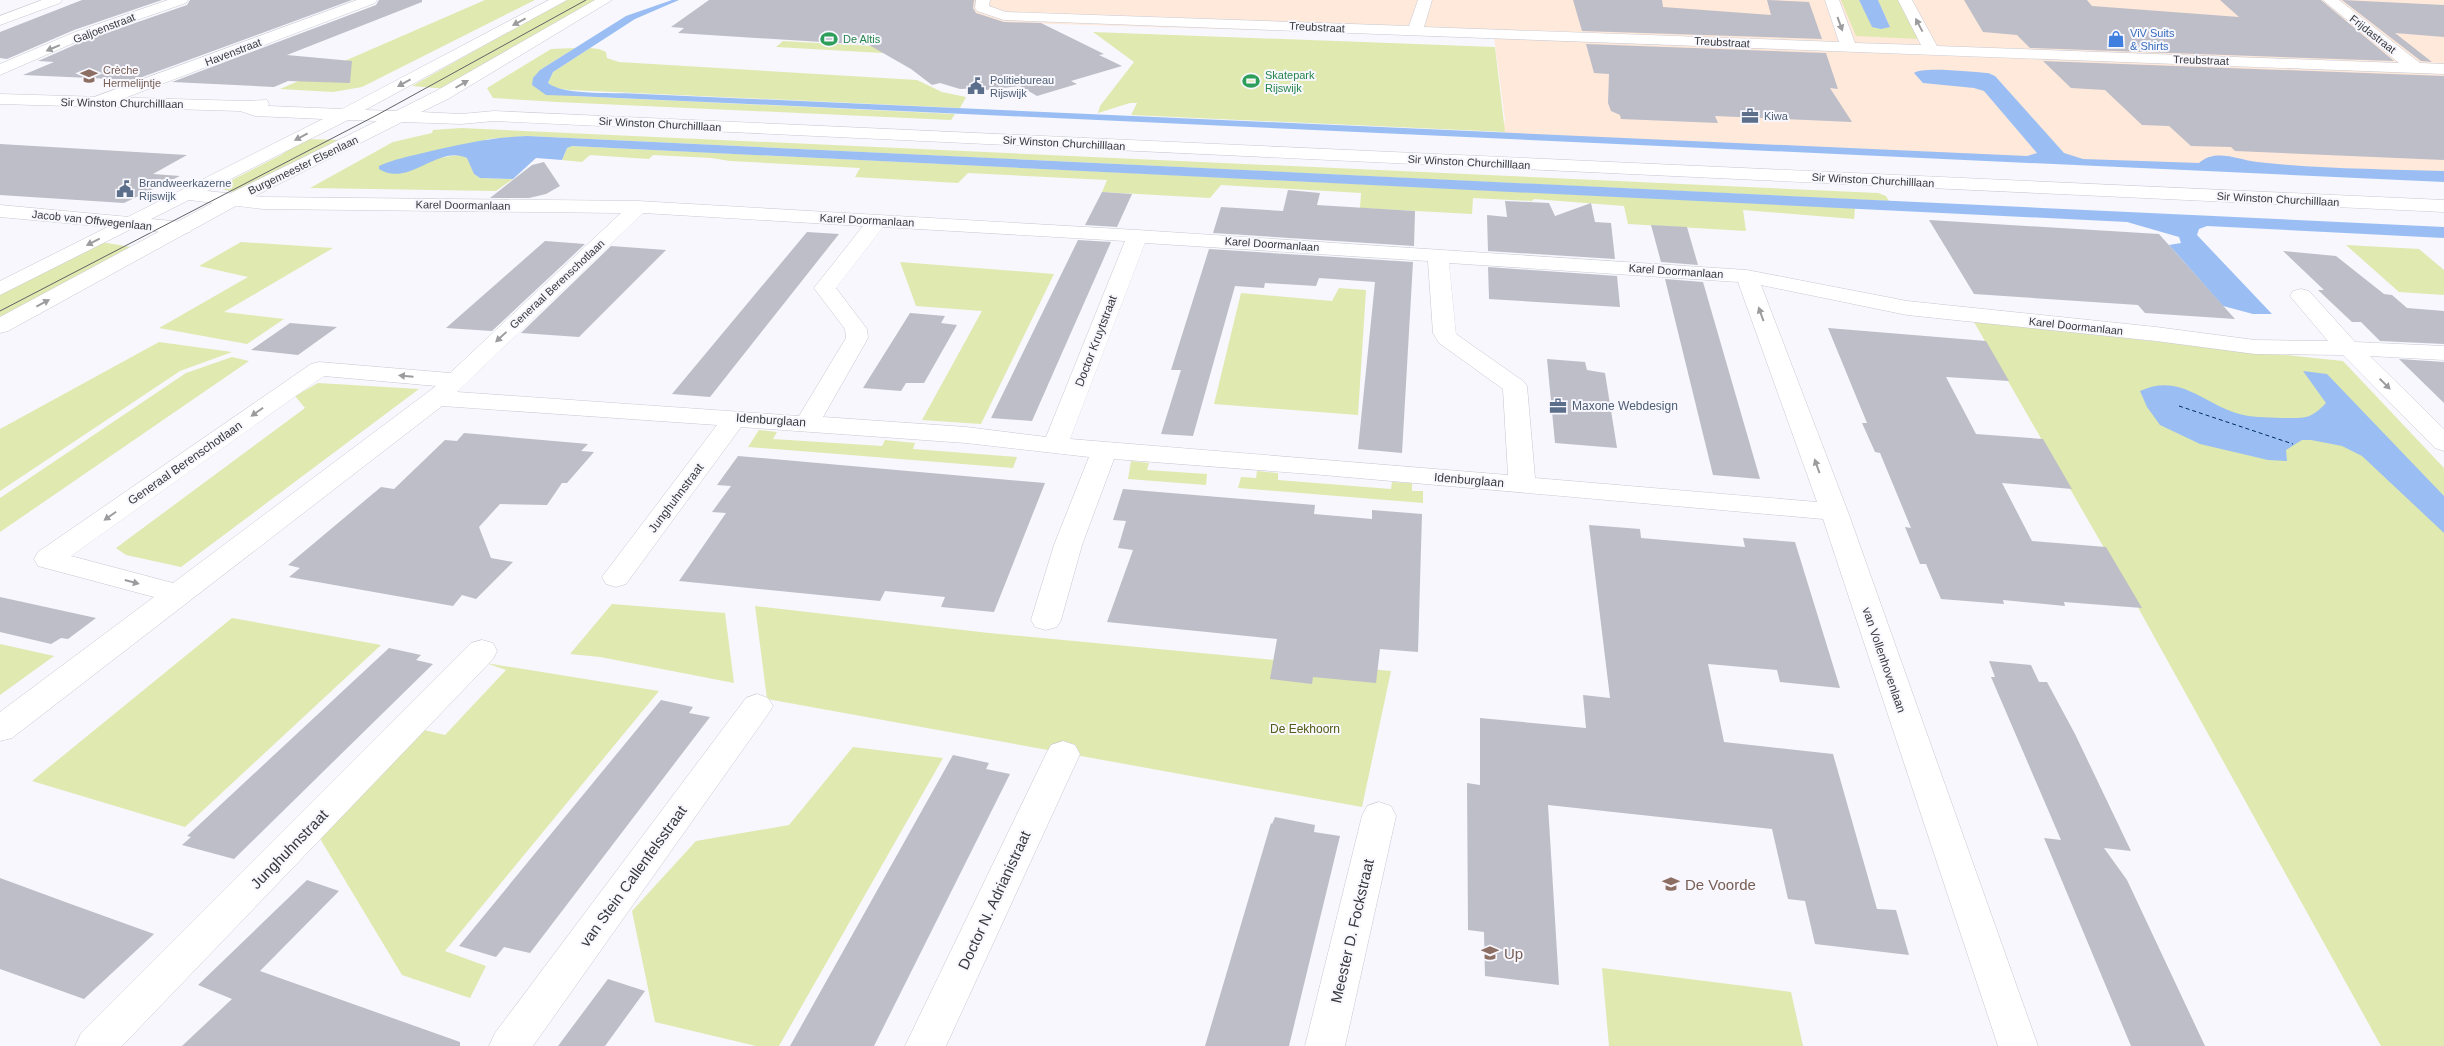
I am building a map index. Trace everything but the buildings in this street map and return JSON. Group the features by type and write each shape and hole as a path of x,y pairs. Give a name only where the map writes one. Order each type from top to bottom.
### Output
{"street":[{"path":"0,21 55,0"},
{"name":"Galjoenstraat","path":"0,70 80,35 105,28 180,0"},
{"name":"Havenstraat","path":"95,103 370,0"},
{"name":"Burgemeester Elsenlaan","path":"0,288 188,195 560,0"},
{"name":"Burgemeester Elsenlaan","path":"0,326 184,228 236,198 450,91 605,0"},
{"name":"Treubstraat","path":"983,0 982,8 999,15 2444,69"},
{"path":"1415,31 1425,0"},
{"path":"1832,0 1849,48"},
{"path":"1905,0 1932,51"},
{"name":"Frijdastraat","path":"2330,0 2416,68"},
{"path":"1151,21 1162,7"},
{"name":"Sir Winston Churchilllaan","path":"0,99 243,106 255,111 352,110 418,106 478,111 494,116"},
{"name":"Sir Winston Churchilllaan","path":"352,110 400,116 461,119 494,116 2444,206"},
{"name":"Karel Doormanlaan","path":"188,195 236,198 264,203 638,208 1137,236 1747,276 1907,308 2156,334 2255,348 2444,353"},
{"name":"Generaal Berenschotlaan","path":"0,729 446,389 638,208"},
{"name":"Jacob van Offwegenlaan","path":"0,211 184,228"},
{"path":"0,228 29,213"},
{"path":"807,422 857,338 856,329 825,288 877,221"},
{"name":"Doctor Kruytstraat","path":"1055,446 1137,236"},
{"path":"1438,255 1444,333 1447,338 1516,386 1522,484"},
{"name":"van Vollenhovenlaan","path":"1747,276 1834,512 2018,1046"},
{"path":"2301,296 2339,340 2444,443"},
{"name":"Generaal Berenschotlaan","path":"177,594 48,559 319,369 446,389"},
{"name":"Idenburglaan","path":"446,389 735,418 966,435 1104,451 1323,466 1834,512"},
{"name":"Junghuhnstraat","path":"616,577 735,418"},
{"path":"1046,620 1068,545 1104,451"},
{"name":"Junghuhnstraat","path":"95,1046 482,651"},
{"name":"van Stein Callenfelsstraat","path":"509,1046 757,706"},
{"name":"Doctor N. Adrianistraat","path":"925,1046 1063,754"},
{"name":"Meester D. Fockstraat","path":"1325,1046 1379,816"}],"shaded area":[{"path":"959,0 2444,0 2444,177 1502,134 1505,120 1494,37 955,21"}],"green space":[{"path":"485,0 535,0 362,87 333,92 280,89"},
{"path":"565,0 601,0 448,89 412,86"},
{"path":"1841,0 1859,0 1872,26 1890,26 1878,0 1899,0 1918,39 1856,36"},
{"path":"1093,32 1495,47 1505,132 1131,115 1137,103 1130,103 1098,113 1100,106 1134,62"},
{"path":"783,41 924,49 918,55 776,47"},
{"path":"575,48 540,70 532,85 575,96 955,114 951,120 557,102 493,98 487,88 551,49"},
{"path":"590,48 606,52 607,58 619,62 917,80 942,92 966,97 960,108 570,90 554,88 548,83 553,72"},
{"path":"461,128 1878,193 1886,196 1889,201 527,136 488,139 439,159 457,155 463,156 469,160 474,174 480,178 513,179 496,191 310,188 393,142 432,133 433,130"},
{"path":"305,139 343,140 234,192 222,189 224,184 281,155"},
{"path":"572,146 1855,208 1854,219 1743,210 1746,231 1628,224 1624,206 1534,199 1532,201 1473,198 1472,214 1360,208 1361,193 1221,185 1210,198 1102,192 1107,180 968,173 958,183 855,177 860,168 730,161 711,158 653,155 649,159 590,155 582,162 562,160 567,148"},
{"path":"101,242 143,249 0,323 0,293"},
{"path":"241,242 333,248 224,312 284,319 247,344 159,328 248,277 199,266"},
{"path":"2346,245 2419,249 2444,270 2444,295 2399,292"},
{"path":"900,262 1054,274 981,424 922,420 982,311 916,306"},
{"path":"1339,288 1366,290 1358,415 1214,404 1241,293 1332,301"},
{"path":"1974,322 2343,361 2444,468 2444,1046 2381,1046 2130,593"},
{"path":"159,342 232,352 180,371 0,491 0,429"},
{"path":"232,357 249,361 0,532 0,498 186,373"},
{"path":"318,383 419,389 181,567 126,555 116,548 305,408 295,396"},
{"path":"759,430 777,432 773,439 882,446 885,440 915,443 913,449 1017,457 1013,468 748,447"},
{"path":"1131,461 1149,463 1147,470 1207,474 1206,485 1128,479"},
{"path":"1257,471 1278,473 1278,480 1391,489 1392,482 1412,483 1412,491 1423,491 1423,503 1238,488 1241,477 1256,478"},
{"path":"612,604 725,613 734,683 600,657 570,654"},
{"name":"De Eekhoorn","path":"755,606 989,633 1391,671 1362,807 767,699"},
{"path":"232,618 381,645 185,827 32,781"},
{"path":"0,644 54,656 0,695"},
{"path":"486,663 659,691 445,951 486,966 470,998 402,975 316,832 420,729 445,735 506,670"},
{"path":"853,747 943,758 779,1046 756,1046 655,1022 632,911 696,841 789,825"},
{"path":"1602,968 1791,992 1803,1046 1609,1046"}],"water":[{"path":"672,0 679,0 635,19 553,72 548,83 566,90 592,93 632,93 2027,156 2037,153 1984,91 1974,88 1923,83 1914,73 1927,70 1949,70 1988,73 1995,76 2064,153 2083,159 2199,163 2213,156 2227,156 2257,162 2304,166 2444,171 2444,182 546,95 532,85 533,78 540,70 626,16"},
{"path":"1859,0 1878,0 1890,27 1881,29 1872,27"},
{"path":"527,136 2444,227 2444,238 2207,226 2199,229 2197,235 2272,314 2253,314 2223,306 2169,245 2181,243 2179,237 2127,222 572,146 567,148 562,160 536,158 513,179 480,178 474,174 467,158 456,155 445,156 401,173 390,173 379,169 379,166 391,161 440,149 489,139"},
{"path":"2303,371 2327,374 2444,496 2444,533 2362,456 2342,446 2302,440 2286,450 2287,461 2268,460 2200,444 2160,425 2147,407 2140,391 2154,386 2178,387 2241,415 2301,418 2315,413 2326,403"}],"ferry route":[{"path":"2179,406 2293,444"}],"tram line":[{"path":"0,311 377,115 586,0"}],"place":[{"name":"De Altis","path":"829,39"},
{"name":"ViV Suits & Shirts","path":"2116,39"},
{"name":"Crèche Hermelijntje","path":"89,76"},
{"name":"Skatepark Rijswijk","path":"1251,81"},
{"name":"Politiebureau Rijswijk","path":"976,86"},
{"name":"Kiwa","path":"1750,116"},
{"name":"Brandweerkazerne Rijswijk","path":"125,189"},
{"name":"Maxone Webdesign","path":"1558,406"},
{"name":"De Voorde","path":"1671,884"},
{"name":"Up","path":"1490,953"}]}
